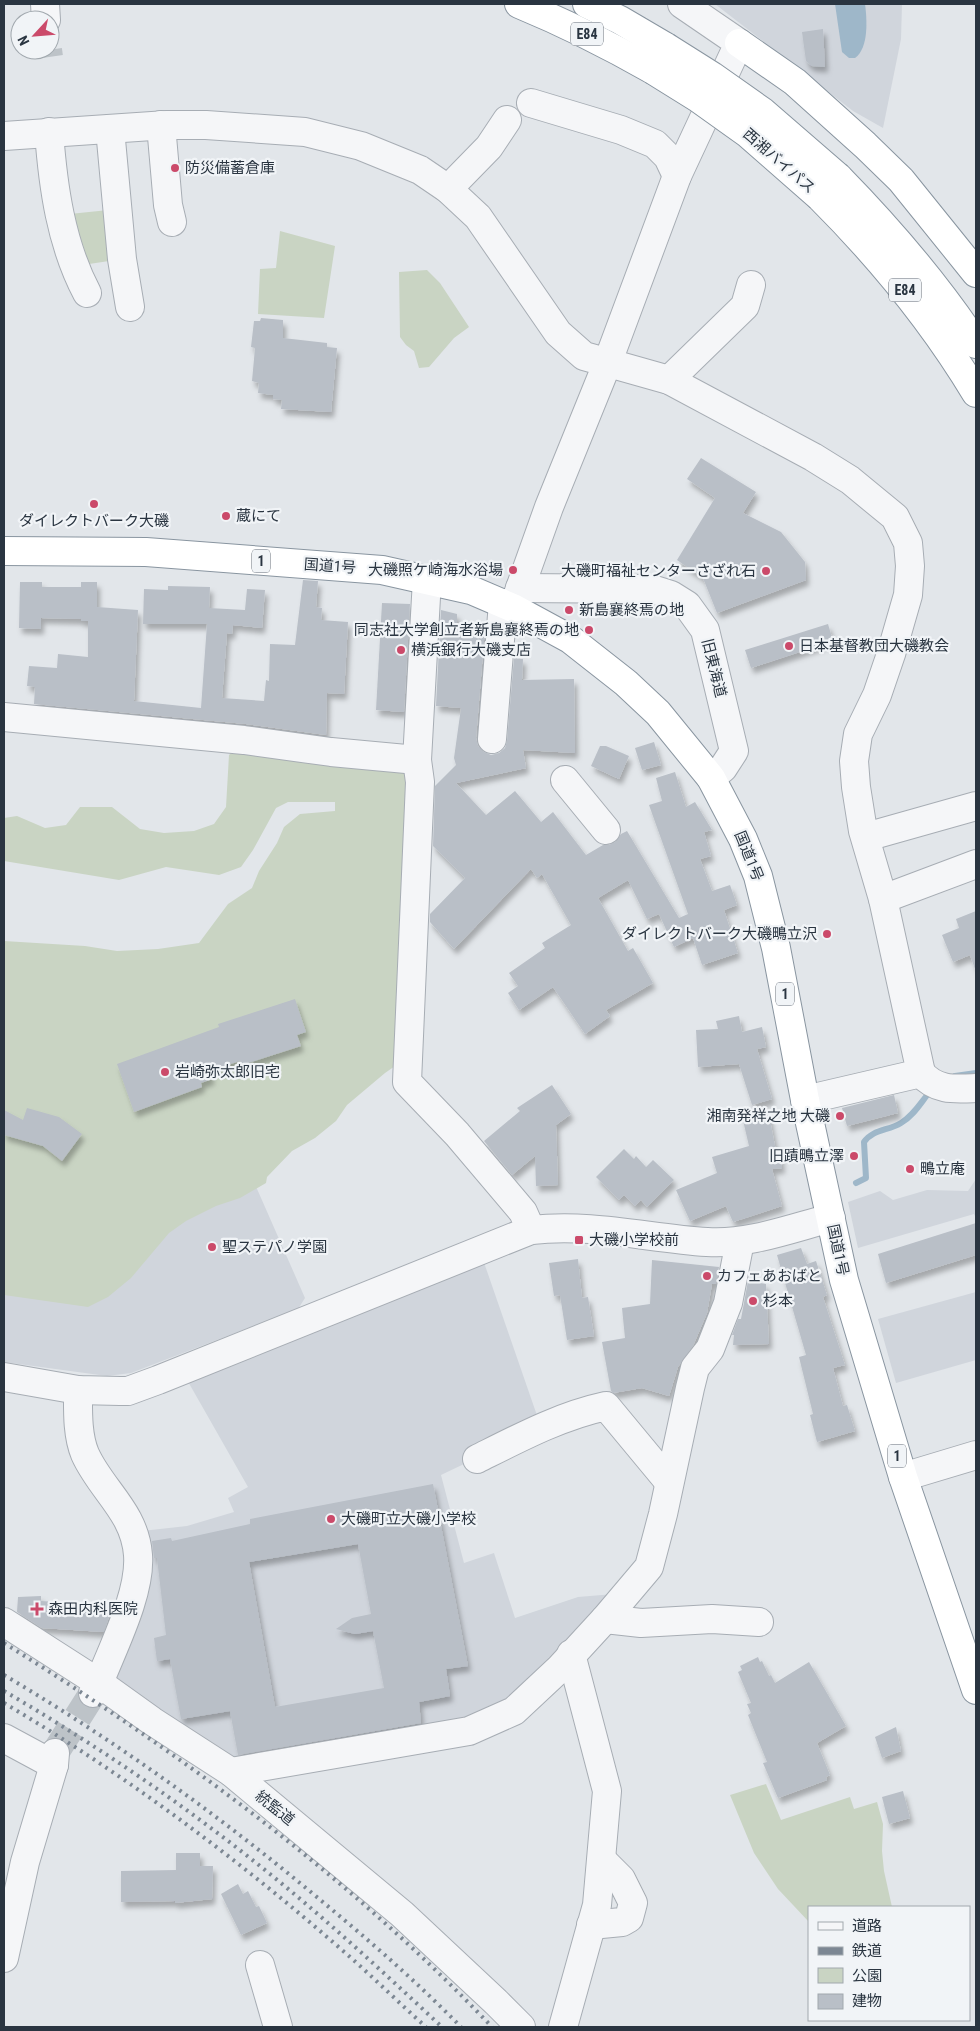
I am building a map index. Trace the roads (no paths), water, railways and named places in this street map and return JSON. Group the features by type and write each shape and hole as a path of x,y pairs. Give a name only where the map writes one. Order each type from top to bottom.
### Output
{"highway":[{"name":"西湘バイパス","path":"519,4 607,44 653,70 698,98 739,127 785,164 884,264 940,336 976,393"},
{"name":"西湘バイパス","path":"586,4 620,20 712,76 802,144 845,184 896,240 935,286 976,344"},
{"path":"739,43 795,82 865,145 901,180 976,273"},
{"name":"国道1号","path":"4,551 146,552 382,570 512,600 570,639 626,683 658,713 711,778 743,839 758,876 776,948 805,1100 844,1280 903,1476 976,1690"}],"street":[{"path":"492,739 512,600 607,364 678,176 739,43 682,4"},
{"path":"531,103 621,130 655,144 668,157 678,176"},
{"path":"448,188 489,147 507,120"},
{"path":"4,136 161,125 206,124 305,132 368,149 420,170 448,188 478,217 488,229 516,275 558,333 584,356 669,380 813,457 850,480 894,517 908,543 910,566 908,595 891,654 876,696 858,734 854,761 860,815 883,898 921,1073 928,1082 946,1089 976,1088"},
{"path":"161,125 168,205 172,222"},
{"path":"110,129 122,259 130,307"},
{"path":"49,132 53,185 58,207 87,293"},
{"path":"669,380 745,306 751,285"},
{"path":"427,579 417,760 420,782 407,1082 456,1134 523,1212 531,1230"},
{"name":"旧東海道","path":"512,600 652,589 670,595 687,605 705,630 734,751 723,768 711,778"},
{"path":"4,717 244,740 331,752 417,760"},
{"path":"565,780 606,830"},
{"path":"866,837 976,806"},
{"path":"883,898 976,864"},
{"path":"805,1100 921,1073"},
{"path":"4,1377 78,1390 128,1391 531,1230 546,1228 601,1229 708,1242 740,1241 831,1218"},
{"path":"231,1772 469,1731 514,1711 560,1668 649,1567 692,1381 696,1368 710,1349 728,1303 740,1241"},
{"path":"78,1390 78,1419 84,1452 119,1503 133,1532 138,1556 135,1583 128,1610 96,1688"},
{"path":"477,1459 541,1427 584,1411 606,1406 669,1482"},
{"path":"903,1476 976,1455"},
{"path":"626,1593 634,1602 641,1623"},
{"path":"605,1619 641,1623 712,1619 759,1622"},
{"name":"統監道","path":"4,1622 96,1688 152,1721 231,1772 402,1914 521,2027"},
{"path":"562,2027 597,1905 607,1791 571,1654"},
{"path":"4,1738 55,1759 25,1862 4,1958"},
{"path":"260,1965 278,2027"}],"water":[{"path":"835,4 865,4 865,40 860,53 855,58 849,58 842,52"}],"waterway":[{"path":"955,1076 976,1073"},
{"path":"856,1183 866,1178 864,1142 876,1132 896,1126 905,1120 916,1110 928,1094"}],"tunnel":[{"path":"55,1753 93,1693"}],"railway":[{"path":"4,1643 134,1728 260,1820 321,1868 380,1919 492,2027"},
{"path":"4,1675 128,1754 247,1841 377,1948 461,2027"},
{"path":"4,1691 70,1731 135,1774 230,1842 330,1925 442,2027"},
{"path":"4,1703 49,1730 136,1788 221,1850 342,1950 426,2027"}],"place":[{"name":"防災備蓄倉庫","path":"175,168"},
{"name":"ダイレクトバーク大磯","path":"94,504"},
{"name":"蔵にて","path":"226,516"},
{"name":"大磯照ケ崎海水浴場","path":"513,570"},
{"name":"大磯町福祉センターさざれ石","path":"766,571"},
{"name":"新島襄終焉の地","path":"569,610"},
{"name":"同志社大学創立者新島襄終焉の地","path":"589,630"},
{"name":"日本基督教団大磯教会","path":"789,646"},
{"name":"横浜銀行大磯支店","path":"401,650"},
{"name":"ダイレクトバーク大磯鴫立沢","path":"827,934"},
{"name":"岩崎弥太郎旧宅","path":"165,1072"},
{"name":"湘南発祥之地 大磯","path":"840,1116"},
{"name":"旧蹟鴫立澤","path":"854,1156"},
{"name":"鴫立庵","path":"910,1169"},
{"name":"大磯小学校前","path":"579,1240"},
{"name":"聖ステパノ学園","path":"212,1247"},
{"name":"カフェあおばと","path":"707,1276"},
{"name":"杉本","path":"753,1301"},
{"name":"大磯町立大磯小学校","path":"331,1519"},
{"name":"森田内科医院","path":"37,1609"}]}
